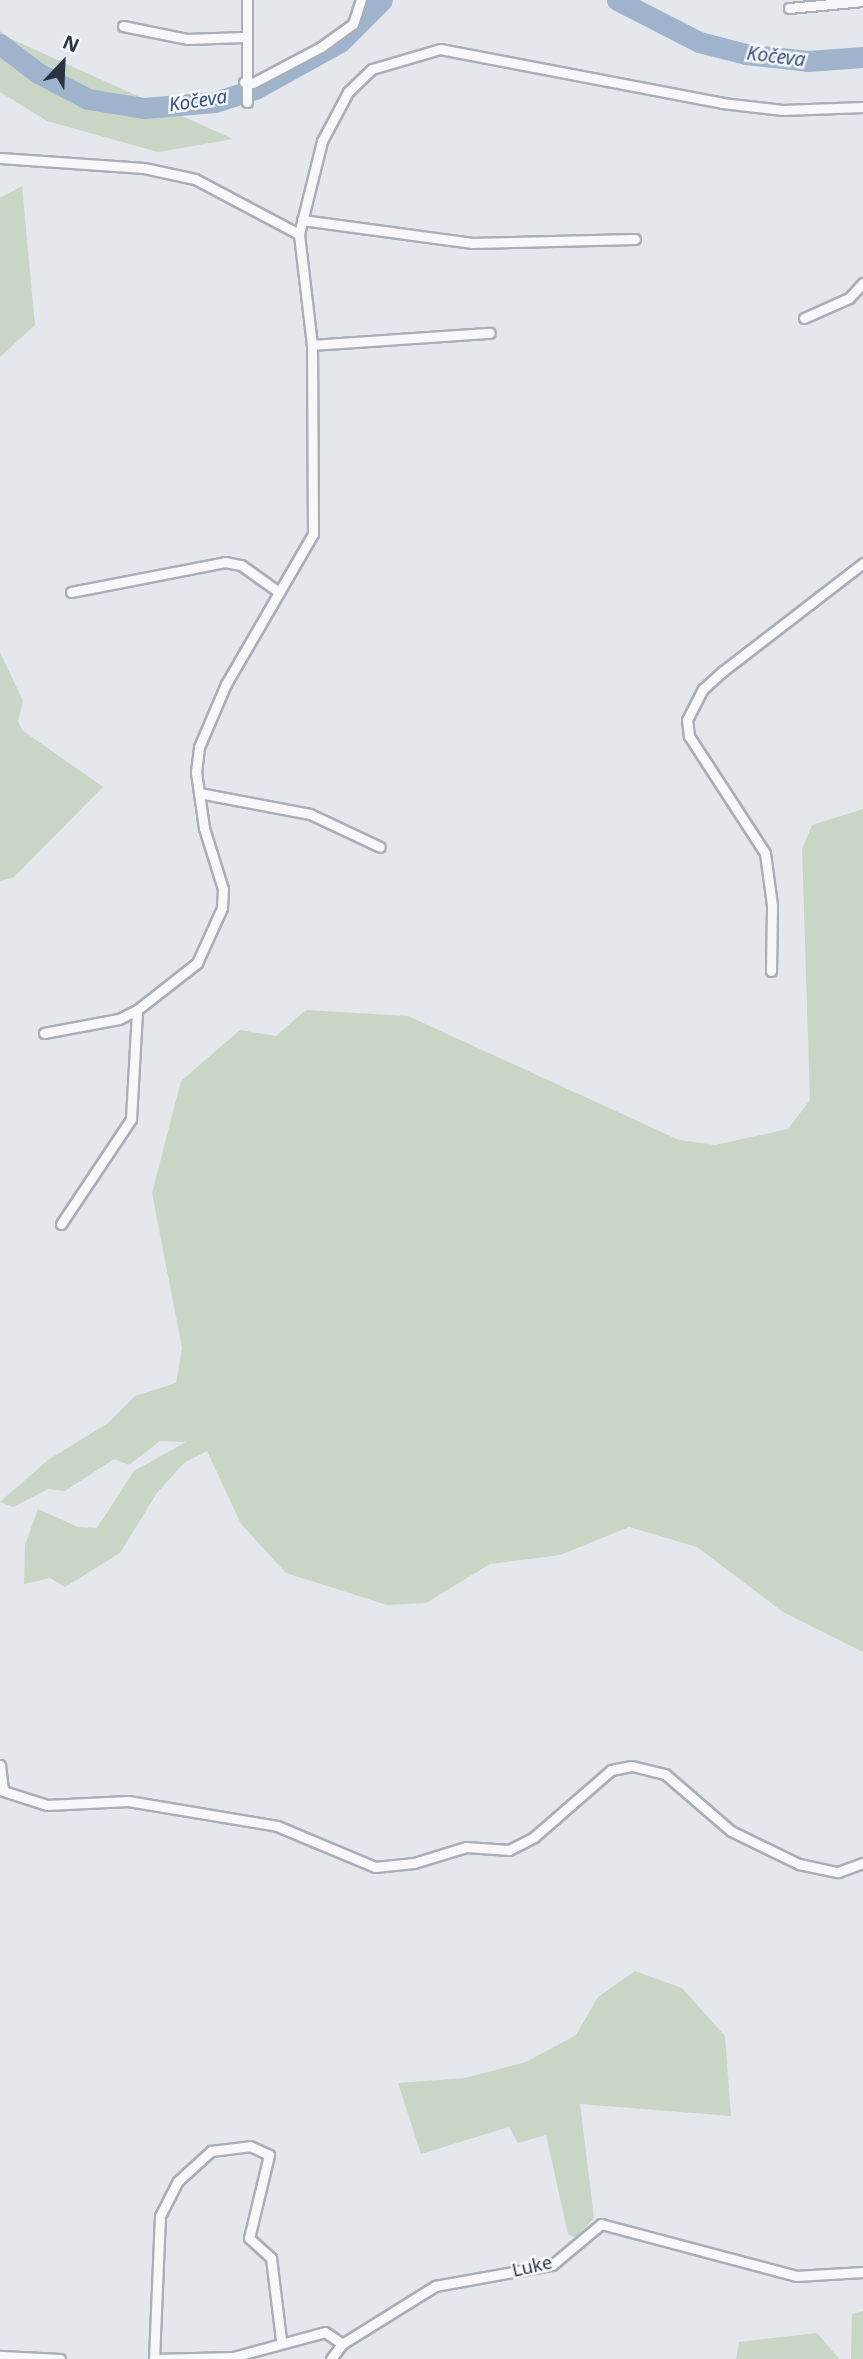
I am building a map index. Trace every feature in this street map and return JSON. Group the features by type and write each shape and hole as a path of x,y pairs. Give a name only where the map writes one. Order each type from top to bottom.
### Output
{"street":[{"path":"247,0 244,37 244,84 247,101"},
{"path":"244,84 253,83 321,47 353,24 361,0"},
{"path":"789,8 863,1"},
{"path":"123,26 187,39 244,37"},
{"path":"44,1033 119,1019 137,1010 197,963 222,908 223,889 199,793 200,747 211,716 276,590 313,534 312,345 299,234 322,141 348,92 372,69 406,55 465,51 508,64 783,110 863,107"},
{"path":"0,158 144,168 195,179 299,234"},
{"path":"302,220 446,242 555,245 635,239"},
{"path":"804,318 849,298 863,283"},
{"path":"312,345 490,333"},
{"path":"71,592 225,562 241,565 276,590"},
{"path":"771,971 772,905 765,853 689,736 687,720 703,689 723,671 863,563"},
{"path":"199,793 310,814 380,847"},
{"path":"61,1224 131,1119 137,1010"},
{"path":"0,1766 1,1790 47,1805 128,1801 277,1826 375,1867 414,1863 466,1847 509,1850 534,1837 611,1770 632,1766 665,1774 731,1831 799,1864 838,1872 863,1863"},
{"path":"281,2340 271,2258 249,2238 269,2155 250,2146 211,2151 178,2181 160,2216 155,2359 233,2357 281,2340 325,2332 342,2344"},
{"name":"Luke","path":"331,2359 342,2344 452,2280 552,2265 601,2224 796,2276 863,2272"},
{"path":"0,2356 60,2359"}],"green space":[{"path":"0,31 7,37 233,139 158,152 47,121 0,92"},
{"path":"22,186 35,325 0,357 0,198"},
{"path":"0,652 23,701 18,721 22,730 103,787 14,877 0,881"},
{"path":"863,809 863,1652 783,1612 697,1547 629,1527 560,1555 490,1564 426,1603 387,1605 286,1573 241,1524 207,1451 184,1463 157,1493 120,1553 65,1587 50,1578 24,1584 25,1545 38,1509 78,1527 97,1528 134,1471 186,1442 160,1441 129,1465 114,1459 65,1491 48,1489 13,1507 0,1502 48,1460 108,1423 135,1396 176,1383 182,1348 152,1193 181,1081 240,1030 276,1036 306,1010 408,1016 679,1140 715,1145 788,1129 810,1100 802,849 812,825"},
{"path":"635,1971 682,1988 725,2036 731,2116 580,2104 594,2218 576,2238 568,2234 546,2135 518,2143 509,2127 421,2154 398,2083 465,2078 526,2062 576,2035 598,1997"},
{"path":"863,2311 863,2359 851,2359 852,2314"},
{"path":"817,2333 839,2359 736,2359 739,2342"}],"waterway":[{"name":"Kočeva","path":"0,44 38,73 88,99 144,108 215,102 255,89 340,42 382,0"},
{"name":"Kočeva","path":"617,0 699,42 746,54 808,61 863,57"}]}
